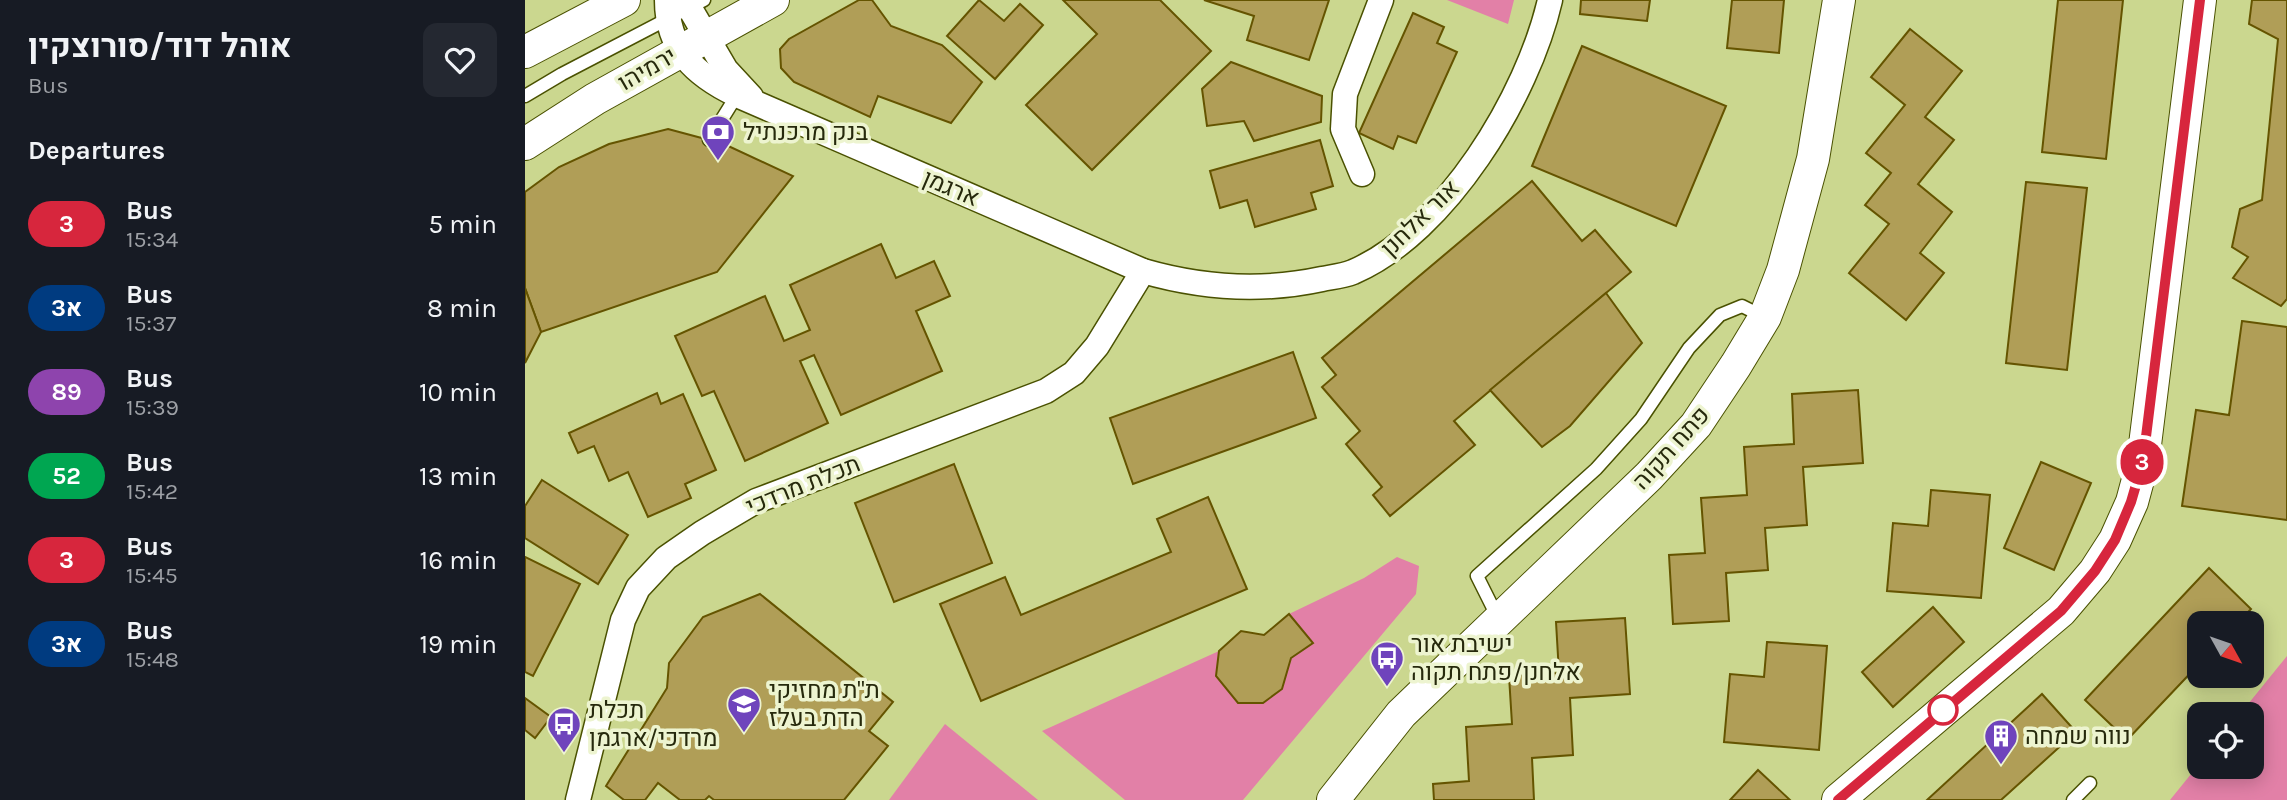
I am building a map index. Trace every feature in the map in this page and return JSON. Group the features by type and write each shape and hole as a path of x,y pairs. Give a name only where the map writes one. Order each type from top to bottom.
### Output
{"street":[{"path":"525,52 624,0"},
{"name":"ירמיהו","path":"525,145 595,99 773,0"},
{"path":"1361,174 1343,129 1345,94 1381,0"},
{"name":"אור אלחנן","path":"1143,271 1175,280 1266,288 1351,273 1385,255 1456,187 1492,136 1523,78 1550,0"},
{"name":"פתח תקוה","path":"1332,800 1401,715 1649,475 1696,425 1736,365 1765,317 1783,270 1813,159 1839,0"},
{"path":"1838,800 2061,611 2095,571 2115,540 2131,502 2143,461 2200,0"},
{"name":"ארגמן","path":"683,5 701,75 737,96 1143,271"},
{"name":"ארגמן","path":"693,43 760,104"},
{"name":"תכלת מרדכי","path":"578,800 623,620 638,588 666,558 756,501 1046,391 1074,373 1097,346 1143,271"}],"lane":[{"path":"525,96 683,5"},
{"path":"709,140 737,96"},
{"path":"1499,618 1477,576 1596,468 1640,419 1689,348 1720,314 1742,306 1765,317"},
{"path":"2073,800 2090,783"}],"shaded area":[{"path":"1447,0 1514,0 1508,24"},
{"path":"1397,557 1419,566 1416,594 1243,800 1125,800 1042,731 1219,651 1216,676 1263,703 1282,689 1291,658 1313,643 1289,614 1364,578"},
{"path":"2287,656 2287,800 2170,800 2187,779 2264,779 2264,702 2250,702 2261,688 2265,688 2265,683"},
{"path":"945,724 1038,800 889,800"}],"building":[{"path":"859,0 872,0 891,26 942,45 982,82 951,123 878,96 870,117 794,82 781,68 780,49 789,39"},
{"path":"979,0 1004,21 1020,4 1043,25 995,79 947,36"},
{"path":"1063,0 1160,0 1211,51 1092,170 1026,105 1097,34"},
{"path":"1204,0 1329,0 1309,60 1247,40 1254,16"},
{"path":"1581,0 1650,0 1647,21 1580,14"},
{"path":"1732,0 1784,0 1779,53 1727,48"},
{"path":"2058,0 2123,0 2106,159 2042,152"},
{"path":"2252,0 2287,0 2287,299 2281,306 2233,278 2248,257 2232,247 2240,209 2262,200 2278,39 2249,24"},
{"path":"1413,13 1444,27 1437,43 1457,52 1416,143 1398,136 1393,149 1359,133"},
{"path":"1910,29 1962,71 1925,117 1954,140 1918,184 1952,212 1920,253 1944,273 1906,320 1849,273 1889,224 1865,205 1891,173 1866,153 1905,105 1871,77"},
{"path":"1582,46 1726,106 1676,226 1532,166"},
{"path":"1231,62 1322,96 1321,122 1254,141 1244,121 1207,126 1202,89"},
{"path":"668,129 724,144 793,176 717,272 541,332 525,288 525,192 559,167 609,144"},
{"path":"1320,140 1333,186 1311,193 1316,209 1255,227 1247,200 1220,208 1210,171"},
{"path":"1532,181 1582,241 1595,230 1631,272 1454,421 1475,445 1390,516 1373,495 1382,487 1346,444 1360,431 1322,387 1336,375 1322,358"},
{"path":"2026,182 2087,188 2067,370 2006,363"},
{"path":"881,244 896,278 934,261 950,296 916,311 942,371 841,415 814,355 800,361 828,423 745,461 714,391 702,396 675,336 765,296 784,341 810,330 790,285"},
{"path":"525,288 541,332 525,363"},
{"path":"1606,293 1642,343 1570,426 1542,447 1490,390"},
{"path":"2242,321 2287,327 2287,520 2182,506 2196,410 2229,415"},
{"path":"1293,352 1316,418 1133,484 1110,418"},
{"path":"1858,390 1863,463 1803,467 1807,525 1765,528 1768,570 1726,573 1729,621 1673,624 1669,555 1705,553 1701,498 1747,495 1744,447 1794,444 1792,394"},
{"path":"657,393 661,404 683,394 716,470 685,484 691,498 648,517 628,472 609,481 594,446 578,453 569,433"},
{"path":"2041,462 2091,483 2054,570 2004,548"},
{"path":"954,464 992,563 894,602 855,503"},
{"path":"542,480 628,535 598,584 525,538 525,506"},
{"path":"1931,490 1990,495 1981,598 1887,591 1893,523 1928,526"},
{"path":"1208,497 1247,589 981,701 940,604 1005,577 1021,615 1171,552 1157,519"},
{"path":"525,557 580,584 533,676 525,672"},
{"path":"2209,568 2251,609 2187,611 2187,677 2127,740 2085,700"},
{"path":"760,594 893,702 869,731 888,746 844,800 714,800 709,796 705,800 680,800 658,783 645,800 624,800 606,786 667,688 669,663 703,617"},
{"path":"1933,607 1964,642 1893,707 1862,672"},
{"path":"1289,614 1313,643 1291,658 1282,689 1263,703 1238,703 1216,676 1219,651 1241,631 1264,635"},
{"path":"1625,618 1630,694 1570,698 1573,755 1532,758 1534,800 1434,800 1433,784 1469,781 1466,727 1512,724 1509,676 1559,673 1556,622"},
{"path":"1767,642 1827,646 1819,750 1724,742 1730,674 1764,677"},
{"name":"נווה שמחה","path":"2042,694 2076,732 2001,800 1927,800"},
{"path":"525,698 551,717 535,738 525,730"},
{"path":"1758,770 1790,800 1730,800"}],"bus line":[{"name":"3","path":"1838,800 2061,611 2095,571 2115,540 2131,502 2143,461 2200,0"}],"place":[{"name":"בנק מרכנתיל","path":"718,162"},
{"name":"ישיבת אור אלחנן/פתח תקוה","path":"1387,688"},
{"name":"ת\"ת מחזיקי הדת בעלז","path":"744,734"},
{"name":"תכלת מרדכי/ארגמן","path":"564,754"},
{"name":"נווה שמחה","path":"2001,766"}]}
